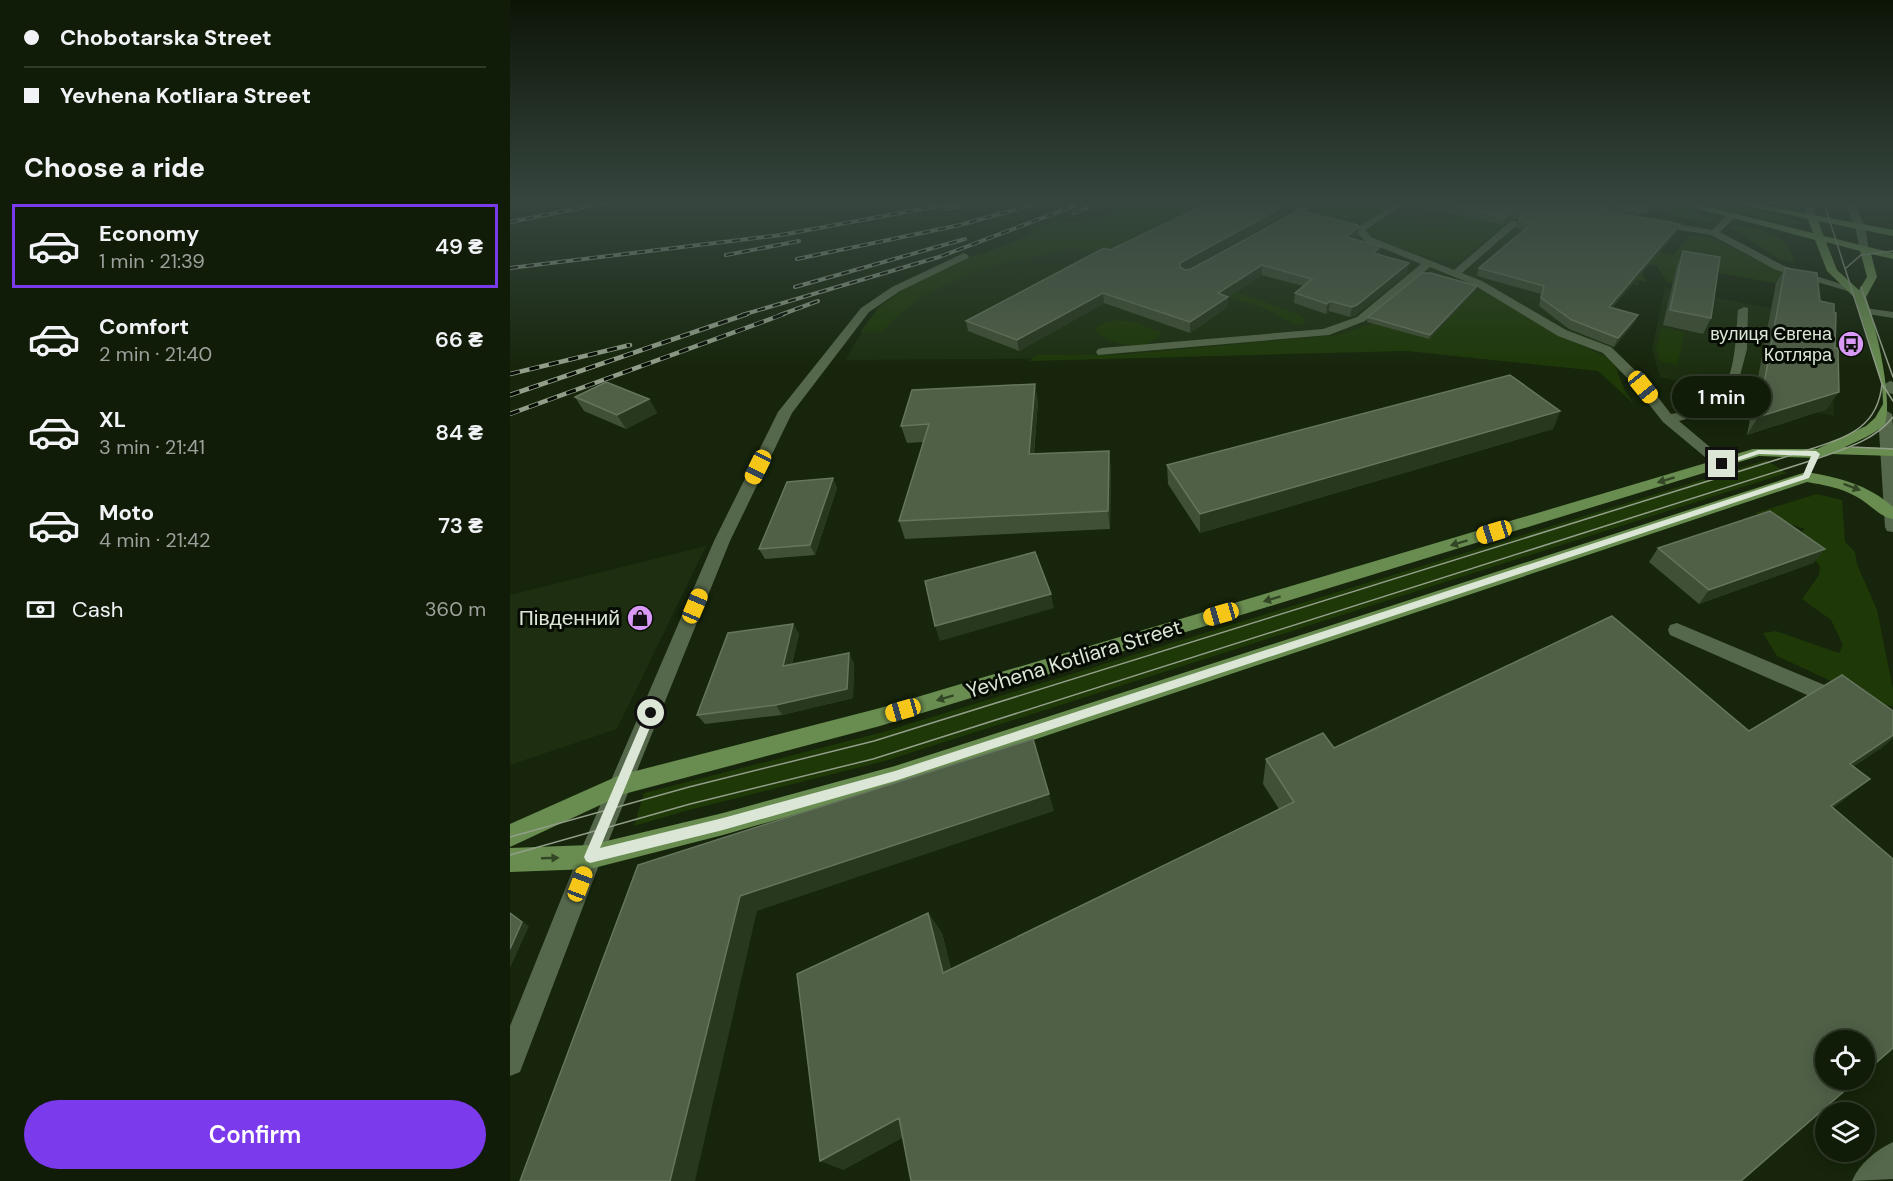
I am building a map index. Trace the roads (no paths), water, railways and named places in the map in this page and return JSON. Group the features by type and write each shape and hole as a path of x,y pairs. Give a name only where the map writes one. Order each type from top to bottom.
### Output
{"main road":[{"path":"1827,258 1832,271 1856,293 1865,311 1891,384 1890,404 1886,414"},
{"path":"1856,293 1872,277 1867,258"},
{"name":"Yevhena Kotliara Street","path":"510,836 620,785 892,714 1758,452 1819,453 1871,429 1886,414"},
{"path":"1806,477 1819,453 1890,452"},
{"path":"510,860 590,857 723,824 895,776 1806,477 1853,487 1873,498 1892,521"}],"street":[{"path":"510,1062 590,857 722,541 785,412 866,310 896,289 960,258"},
{"path":"1417,258 1478,283 1562,333 1607,350 1638,381 1668,419 1722,464"},
{"path":"1455,274 1473,258"},
{"path":"1755,258 1788,273 1856,293"},
{"path":"1102,352 1325,332 1361,319 1429,263"},
{"path":"1668,419 1713,408 1735,380 1744,310"},
{"path":"1865,311 1893,315"},
{"path":"1886,414 1890,452 1892,521"},
{"path":"1677,630 1853,706"},
{"path":"1868,1181 1893,1158"}],"tram line":[{"path":"1842,258 1882,384"},
{"path":"1846,268 1857,258"},
{"path":"1861,287 1893,377"},
{"path":"510,837 689,787 874,741 1814,448 1850,434 1868,420 1875,410 1882,384"},
{"path":"1882,384 1893,401"},
{"path":"510,855 690,804 873,759 1816,459 1868,438 1893,417"},
{"path":"1852,447 1893,449"}],"railway":[{"path":"510,268 591,258"},
{"path":"797,259 801,258"},
{"path":"795,287 897,258"},
{"path":"742,315 935,258"},
{"path":"780,315 818,301"},
{"path":"510,395 747,314"},
{"path":"510,414 784,314"},
{"path":"510,374 630,345"}],"place":[{"name":"вулиця Євгена Котляра","path":"1851,344"},
{"name":"Південний","path":"640,618"}]}
